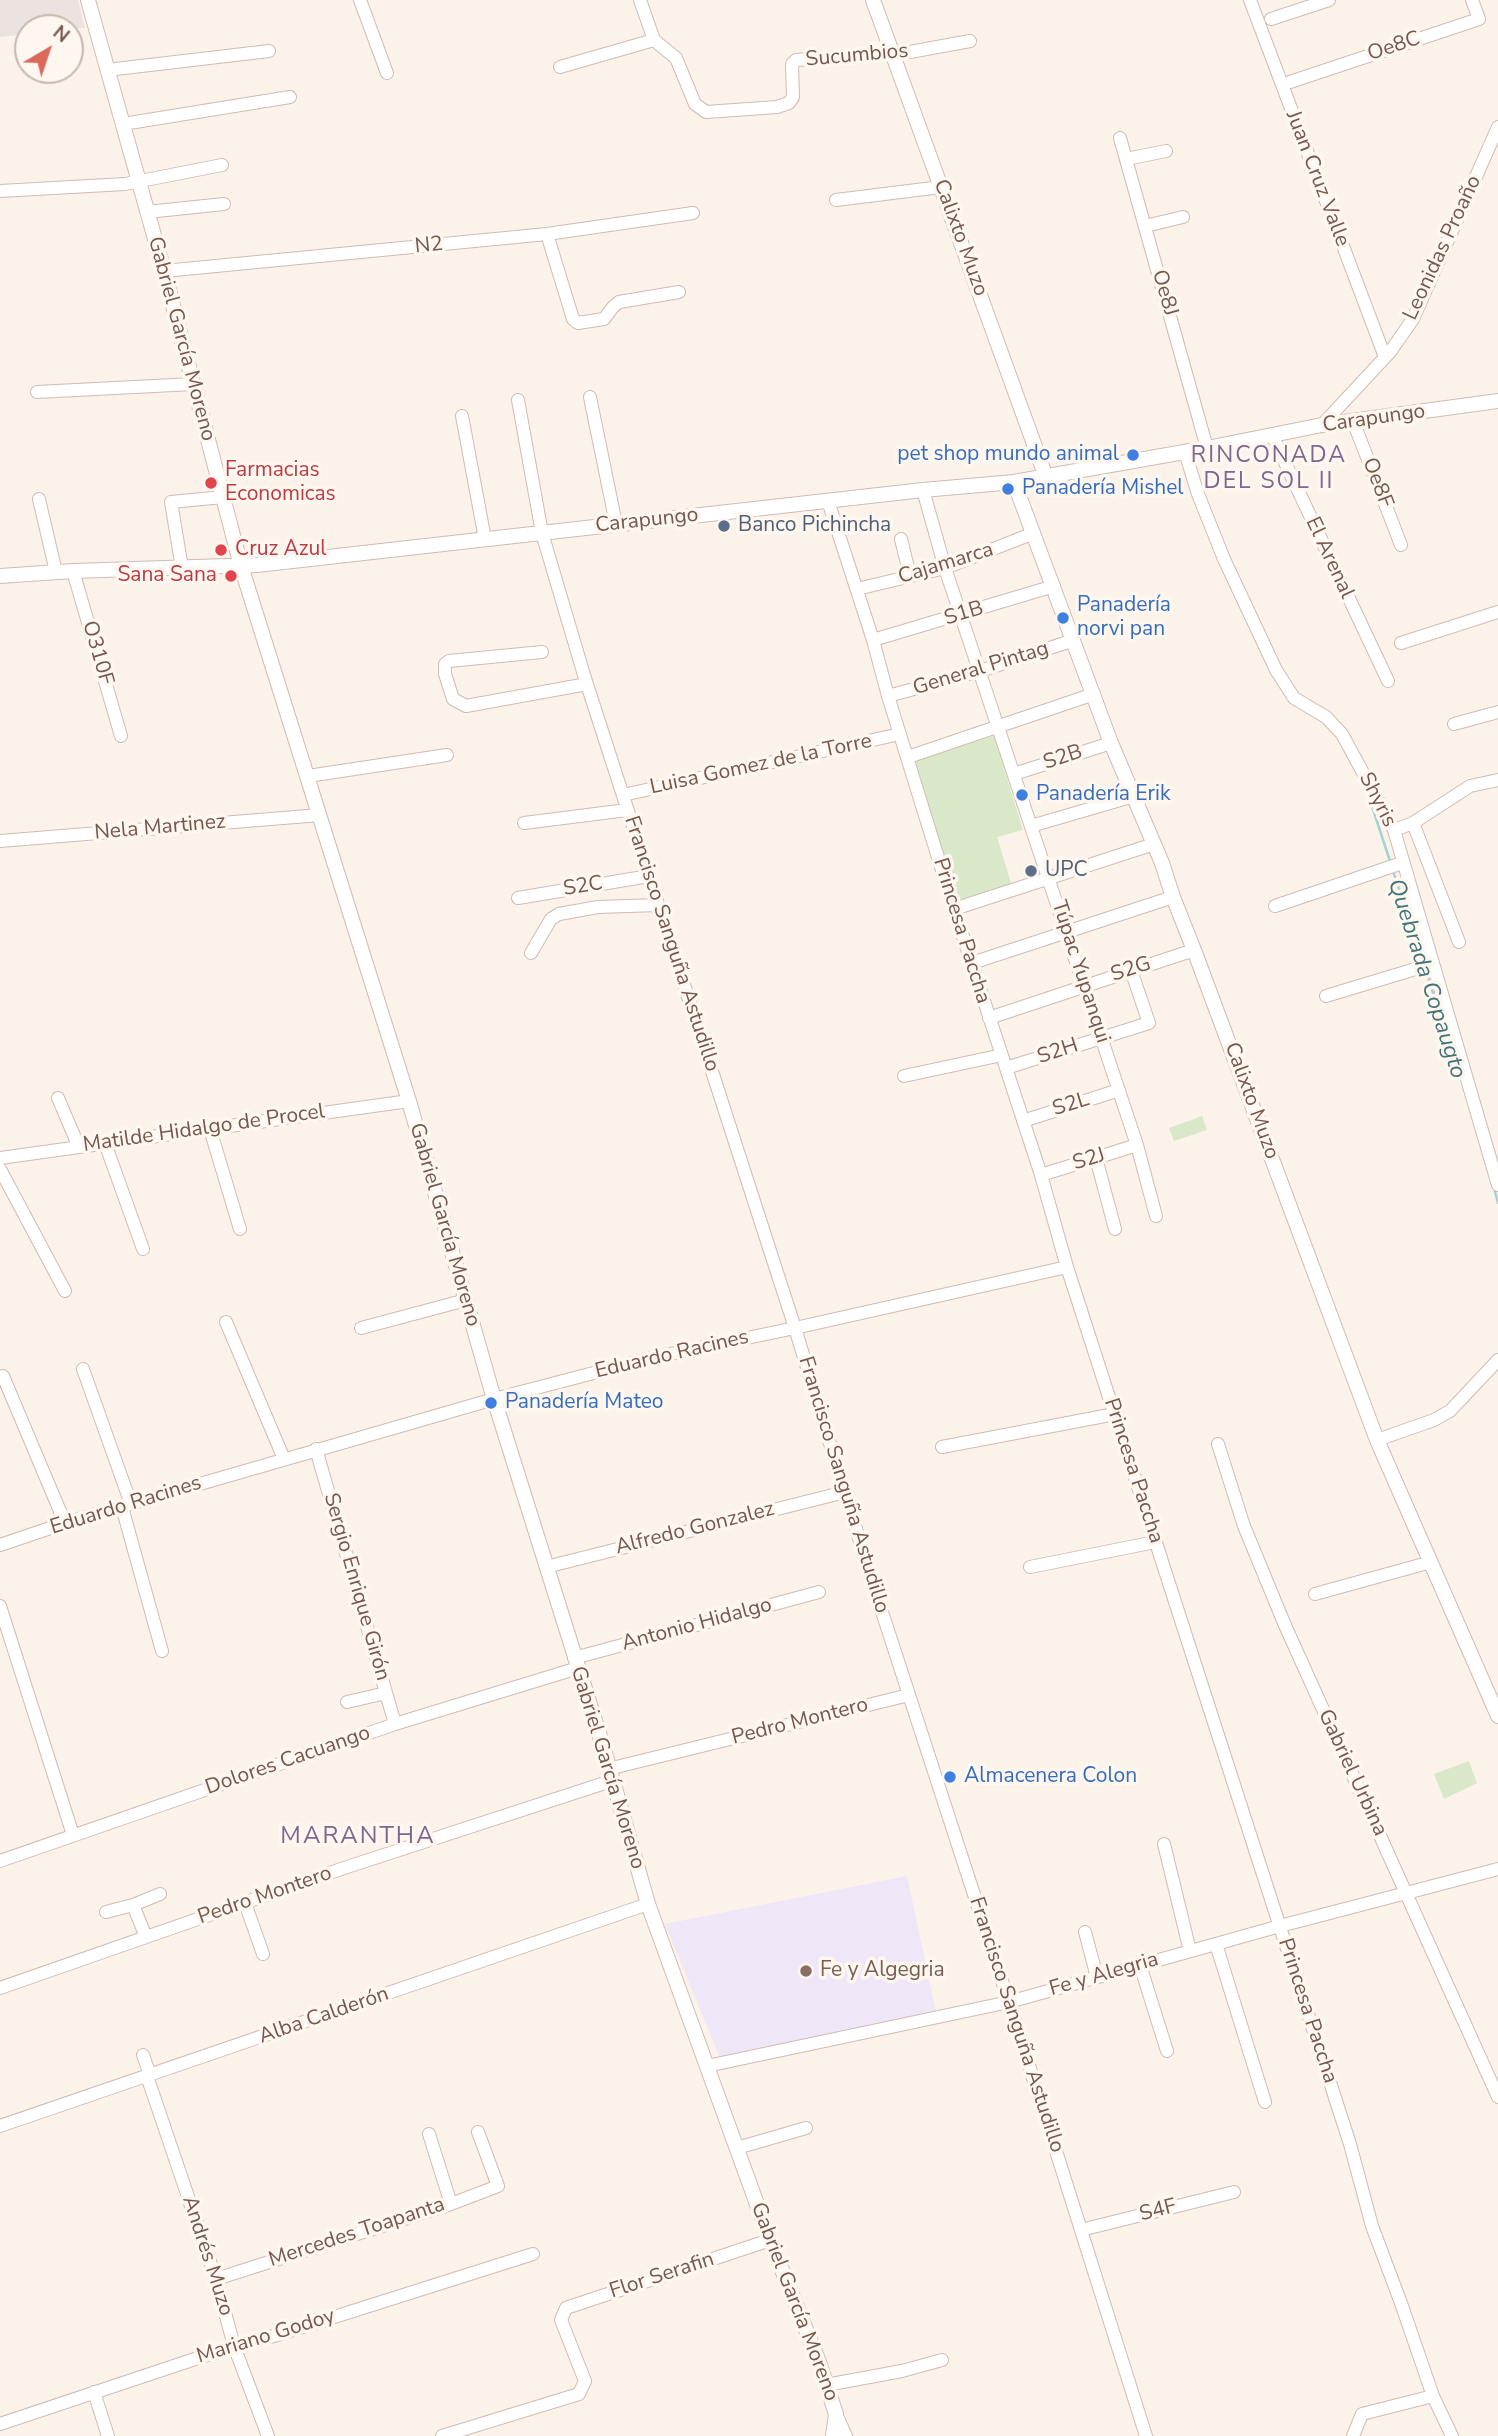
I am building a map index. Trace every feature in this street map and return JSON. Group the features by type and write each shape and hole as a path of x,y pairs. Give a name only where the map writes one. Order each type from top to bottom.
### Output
{"street":[{"name":"Gabriel García Moreno","path":"88,0 164,271 241,566 409,1101 494,1399 648,1904 770,2240 819,2362 836,2414 833,2436"},
{"path":"360,0 387,73"},
{"name":"Sucumbios","path":"640,0 654,40 676,58 695,104 706,112 777,107 789,103 793,97 792,64 796,60 910,52 970,41"},
{"name":"Calixto Muzo","path":"873,0 1046,477"},
{"name":"Juan Cruz Valle","path":"1250,0 1385,357"},
{"path":"1271,19 1329,0"},
{"name":"Oe8C","path":"1290,82 1479,19 1472,0"},
{"path":"560,67 654,40"},
{"path":"107,70 269,51"},
{"path":"123,124 290,97"},
{"name":"Leonidas Proaño","path":"1322,425 1385,357 1418,309 1498,127"},
{"name":"Oe8J","path":"1120,138 1207,448"},
{"path":"1126,159 1166,151"},
{"path":"0,191 139,181 222,165"},
{"path":"836,200 941,187"},
{"path":"146,212 224,204"},
{"name":"N2","path":"164,271 547,234 693,212"},
{"path":"1145,226 1183,217"},
{"path":"547,234 573,320 578,323 604,319 619,302 679,292"},
{"path":"37,392 193,384"},
{"path":"590,397 616,524"},
{"name":"Francisco Sanguña Astudillo","path":"518,400 542,533 587,684 795,1328 909,1695 1146,2436"},
{"name":"Carapungo","path":"0,576 241,566 1014,482 1322,425 1498,401"},
{"path":"462,416 485,539"},
{"name":"Oe8F","path":"1353,421 1401,544"},
{"name":"El Arenal","path":"1272,435 1388,681"},
{"name":"Shyris","path":"1185,452 1198,494 1224,559 1276,670 1294,698 1326,717 1342,734 1394,830 1498,1185"},
{"name":"Calixto Muzo","path":"1014,482 1111,743 1154,844 1377,1440 1498,1716"},
{"name":"Túpac Yupanqui","path":"923,490 945,568 1137,1145 1156,1216"},
{"path":"182,568 171,502 223,498"},
{"path":"39,499 56,572"},
{"name":"Princesa Paccha","path":"828,501 954,909 1041,1175 1067,1267 1350,2144 1372,2226 1433,2396 1452,2436"},
{"name":"Cajamarca","path":"857,589 945,568 1034,533"},
{"path":"901,539 910,576"},
{"name":"O310F","path":"73,571 121,736"},
{"name":"S1B","path":"873,640 1054,586"},
{"path":"1401,643 1498,612"},
{"name":"General Pintag","path":"888,696 980,671 1074,640"},
{"path":"542,652 449,661 445,664 445,674 453,699 466,706 587,684"},
{"path":"908,757 1094,694"},
{"path":"1454,724 1498,712"},
{"name":"Luisa Gomez de la Torre","path":"623,795 900,734"},
{"name":"S2B","path":"1014,774 1111,743"},
{"path":"308,776 447,755"},
{"path":"1394,830 1413,823 1470,786 1498,780"},
{"path":"1031,826 1134,796"},
{"path":"524,823 627,810"},
{"name":"Nela Martinez","path":"0,841 320,816"},
{"path":"1413,823 1459,942"},
{"path":"954,909 1154,844"},
{"path":"1275,906 1402,863"},
{"name":"S2C","path":"518,898 649,876"},
{"path":"972,963 1173,897"},
{"path":"531,953 551,919 559,914 597,907 658,905"},
{"name":"S2G","path":"989,1018 1194,950"},
{"path":"1326,996 1432,964"},
{"name":"S2H","path":"1006,1068 1149,1023 1131,970"},
{"path":"904,1076 1002,1055"},
{"name":"S2L","path":"1023,1121 1119,1090"},
{"path":"58,1098 79,1147"},
{"name":"Matilde Hidalgo de Procel","path":"0,1158 409,1101"},
{"path":"210,1129 240,1229"},
{"path":"105,1143 144,1249"},
{"name":"S2J","path":"1041,1175 1137,1145"},
{"path":"1096,1158 1115,1229"},
{"path":"0,1170 65,1291"},
{"name":"Eduardo Racines","path":"0,1545 65,1523 284,1459 494,1399 651,1358 1067,1267"},
{"path":"361,1328 466,1300"},
{"path":"226,1322 284,1459"},
{"path":"1377,1440 1434,1420 1450,1411 1498,1360"},
{"path":"83,1369 126,1506 162,1651"},
{"path":"3,1376 65,1523"},
{"path":"943,1447 1115,1414"},
{"name":"Gabriel Urbina","path":"1218,1444 1244,1526 1284,1623 1498,2097"},
{"name":"Sergio Enrique Girón","path":"316,1450 395,1724"},
{"name":"Alfredo Gonzalez","path":"546,1567 845,1492"},
{"path":"1030,1567 1155,1542"},
{"path":"1315,1594 1431,1562"},
{"name":"Antonio Hidalgo","path":"576,1663 819,1592"},
{"path":"0,1606 73,1835"},
{"name":"Dolores Cacuango","path":"0,1861 576,1663"},
{"path":"347,1702 386,1693"},
{"name":"Pedro Montero","path":"0,1988 610,1775 909,1695"},
{"path":"1164,1844 1190,1951"},
{"name":"Fe y Alegria","path":"707,2066 1009,2002 1280,1926 1498,1869"},
{"path":"106,1912 160,1894"},
{"path":"245,1903 263,1954"},
{"name":"Alba Calderón","path":"0,2126 648,1904"},
{"path":"133,1905 146,1937"},
{"path":"1084,1932 1097,1978"},
{"path":"1216,1944 1265,2102"},
{"path":"1140,1965 1167,2051"},
{"name":"Andrés Muzo","path":"143,2055 216,2278 234,2346 268,2436"},
{"path":"737,2148 806,2128"},
{"name":"Mercedes Toapanta","path":"216,2278 452,2204 498,2186 478,2132"},
{"path":"429,2134 452,2204"},
{"name":"S4F","path":"1081,2230 1234,2192"},
{"name":"Flor Serafin","path":"442,2436 579,2394 585,2381 561,2320 566,2308 770,2240"},
{"name":"Mariano Godoy","path":"0,2424 234,2346 274,2336 534,2254"},
{"path":"826,2385 902,2371 942,2360"},
{"path":"94,2392 108,2436"},
{"path":"1353,2436 1362,2414 1433,2396"},
{"path":"836,2414 846,2436"}],"shaded area":[{"path":"0,0 78,0 82,14 14,14 14,36 0,37"},
{"name":"Fe y Algegria","path":"907,1876 937,2017 722,2063 665,1924"}],"green space":[{"path":"994,736 1023,830 997,837 1012,886 957,902 914,760"},
{"path":"1202,1116 1207,1130 1174,1141 1169,1128"},
{"path":"1469,1761 1477,1783 1444,1799 1434,1774"}],"waterway":[{"name":"Quebrada Copaugto","path":"1367,791 1390,861"},
{"name":"Quebrada Copaugto","path":"1393,871 1423,961"},
{"name":"Quebrada Copaugto","path":"1426,971 1457,1068"},
{"name":"Quebrada Copaugto","path":"1494,1188 1498,1203"}],"place":[{"name":"pet shop mundo animal","path":"1133,455"},
{"name":"Farmacias Economicas","path":"211,483"},
{"name":"Panadería Mishel","path":"1008,489"},
{"name":"Banco Pichincha","path":"724,526"},
{"name":"Cruz Azul","path":"221,550"},
{"name":"Sana Sana","path":"231,576"},
{"name":"Panadería norvi pan","path":"1063,618"},
{"name":"Panadería Erik","path":"1022,795"},
{"name":"UPC","path":"1031,871"},
{"name":"Panadería Mateo","path":"491,1403"},
{"name":"Almacenera Colon","path":"950,1777"},
{"name":"Fe y Algegria","path":"806,1971"}],"district":[{"name":"RINCONADA DEL SOL II","path":"1269,469"},
{"name":"MARANTHA","path":"358,1837"}]}
